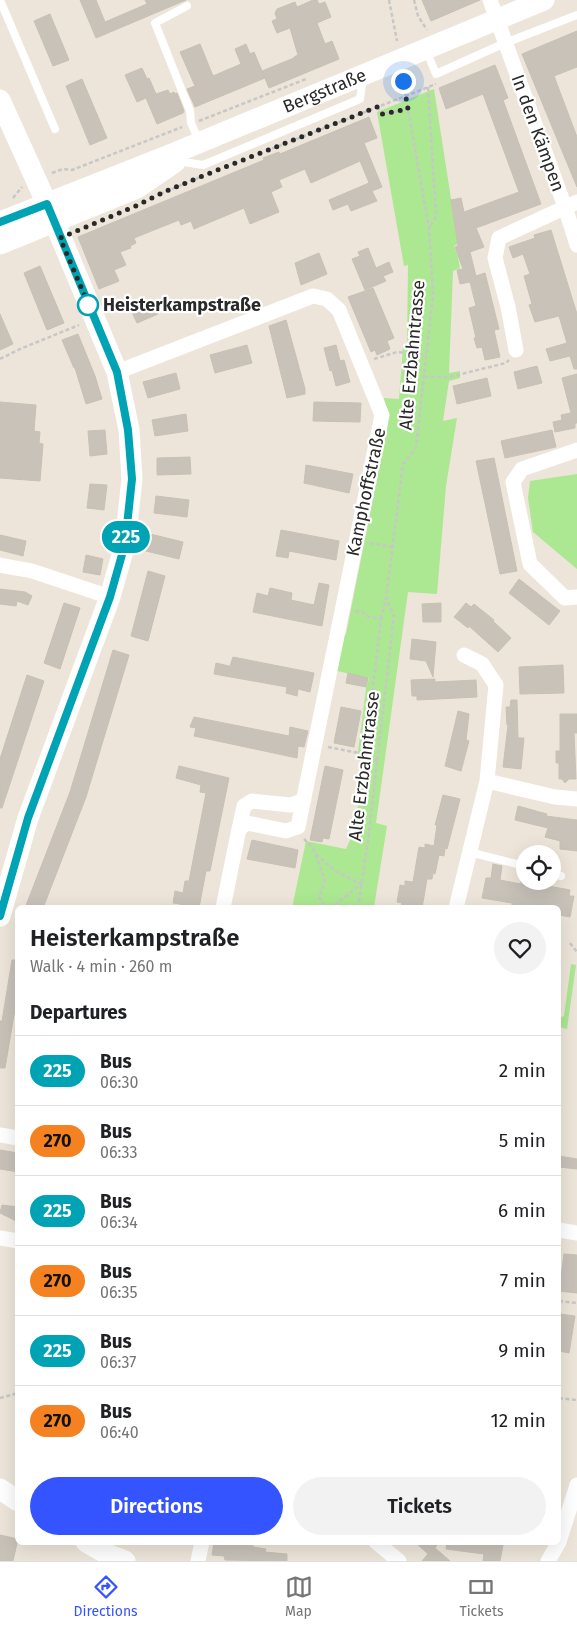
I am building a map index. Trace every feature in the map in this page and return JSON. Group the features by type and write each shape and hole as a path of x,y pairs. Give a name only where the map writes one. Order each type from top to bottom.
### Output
{"street":[{"name":"In den Kämpen","path":"490,0 496,21 571,204 577,245"},
{"name":"Bergstraße","path":"0,244 50,213 202,134 363,74 426,39 496,21 544,0"},
{"path":"0,100 117,372 128,430 132,479 125,544 110,597 28,818 0,916"},
{"name":"Bergstraße","path":"0,222 50,213 137,188 177,161 202,134"},
{"path":"516,350 508,306 495,258 500,238 555,214 571,204"},
{"name":"Kamphoffstraße","path":"117,372 314,296 327,299 339,310 382,415 304,799 298,827 294,829"},
{"path":"577,450 522,470 513,482 530,564 565,598 577,597"},
{"path":"0,565 32,571 110,597"},
{"path":"457,905 487,780 496,685 482,664 464,654"},
{"path":"487,780 555,797 577,799"},
{"path":"224,905 244,806 252,801 290,805 304,799"},
{"path":"239,829 247,823 286,831 294,829"},
{"path":"0,1135 15,1138"},
{"path":"561,1230 577,1232"},
{"path":"0,1238 15,1240"},
{"path":"561,1536 577,1485"},
{"path":"0,1489 15,1500"},
{"path":"91,1545 125,1561"},
{"path":"198,1561 201,1545"},
{"path":"380,1545 399,1561"},
{"path":"548,1561 557,1545"}],"lane":[{"path":"0,0 54,129"},
{"path":"187,6 155,22 190,111 202,134"},
{"path":"426,39 436,74 505,43 577,15"},
{"path":"177,161 203,165 360,99 363,74"},
{"path":"469,852 516,864"}],"path":[{"path":"389,0 397,41"},
{"path":"414,0 426,39"},
{"path":"426,39 434,26"},
{"name":"Alte Erzbahntrasse","path":"358,905 394,615 386,599 402,464 416,448 433,294 429,228 401,68"},
{"path":"12,200 24,185 63,169 72,170 202,134 312,76"},
{"path":"428,87 436,217 429,228"},
{"path":"260,153 424,89"},
{"path":"377,107 382,114 408,109"},
{"path":"157,196 205,175"},
{"path":"0,359 94,319"},
{"path":"424,377 449,377 506,363 516,350"},
{"path":"361,364 397,352 426,355"},
{"path":"356,540 392,547"},
{"path":"365,754 381,619 386,599"},
{"path":"342,608 363,612 369,617 381,619"},
{"path":"314,744 365,754 377,761"},
{"path":"294,829 313,848 316,854 325,880 319,897 324,905"},
{"path":"316,854 335,871 361,884 335,905"},
{"path":"570,943 577,952"},
{"path":"561,1301 577,1303"},
{"path":"0,1398 15,1394"},
{"path":"561,1398 577,1400"}],"green space":[{"path":"434,89 458,244 454,246 460,268 453,271 449,373 460,371 460,378 449,381 443,421 457,418 446,486 437,594 408,592 376,823 387,826 374,905 293,905 306,841 346,849 354,831 365,765 357,760 366,688 369,678 337,671 388,424 384,398 399,399 403,347 407,345 408,265 404,266 377,112"},
{"path":"577,474 577,569 533,532 528,498 530,481"},
{"path":"571,964 576,965 567,1029 561,1028 561,1017 564,1016"}],"building":[{"path":"80,0 96,0 105,22 147,4 145,0 186,0 96,38"},
{"path":"317,0 319,4 325,2 331,17 317,23 325,44 332,41 339,59 269,88 262,71 298,55 290,28 277,33 272,21 277,19 275,13 277,9 295,2 297,7"},
{"path":"422,0 480,0 431,21"},
{"path":"50,14 69,60 53,66 34,21"},
{"path":"577,31 577,67 554,76 577,137 577,187 522,54"},
{"path":"200,44 213,76 241,64 235,49 246,44 250,54 254,52 265,78 195,107 187,89 195,86 180,52"},
{"path":"495,65 508,98 503,100 541,204 476,228 484,247 470,252 476,276 485,273 499,329 494,330 500,357 485,360 482,347 477,348 474,338 476,338 469,308 476,306 470,282 460,284 457,270 463,269 455,247 458,246 451,200 461,198 464,212 519,192 483,94 446,109 439,88"},
{"path":"142,68 156,94 168,90 170,94 177,93 184,111 183,113 157,124 146,98 137,102 125,75"},
{"path":"82,79 107,138 90,145 66,86"},
{"path":"369,117 377,138 364,143 382,187 372,191 377,201 351,211 348,204 333,210 329,200 369,183 370,185 360,161 311,183 305,169 279,180 282,187 271,192 279,212 250,224 244,208 194,229 191,221 181,225 179,220 134,238 136,243 130,246 131,248 120,252 126,265 114,270 119,281 99,289 78,237 264,160 263,158 279,152 280,154"},
{"path":"551,230 577,314 577,369 574,369 570,356 550,361 546,349 567,343 559,316 535,322 529,305 532,304 524,276 530,274 523,254 513,258 509,247 535,238 534,235"},
{"path":"368,248 376,268 389,262 393,272 383,276 386,281 365,290 352,259 360,256 358,252"},
{"path":"319,253 327,274 301,285 295,263"},
{"path":"40,266 64,323 47,330 24,273"},
{"path":"373,288 394,338 387,341 390,349 377,355 375,350 371,352 348,297"},
{"path":"153,301 158,314 137,323 131,310"},
{"path":"0,314 13,344 0,350"},
{"path":"286,320 305,389 305,394 287,398 269,326"},
{"path":"78,334 102,399 86,404 75,368 62,340"},
{"path":"247,345 252,363 215,373 210,355"},
{"path":"336,345 340,361 344,360 350,382 336,386 324,348"},
{"path":"537,366 542,383 518,389 514,372"},
{"path":"176,373 180,389 148,398 143,382"},
{"path":"577,374 577,423 575,423 575,428 555,432 553,422 562,420 561,415 571,413 562,378"},
{"path":"487,378 491,396 457,404 453,386"},
{"path":"0,402 36,405 34,431 40,432 39,443 43,444 40,481 0,478"},
{"path":"314,402 361,403 360,422 313,421"},
{"path":"186,414 188,431 155,436 152,420"},
{"path":"105,430 107,454 90,456 88,431"},
{"path":"552,430 556,447 505,458 501,441"},
{"path":"190,457 191,474 157,475 157,458"},
{"path":"494,458 517,571 500,574 476,461"},
{"path":"306,465 353,474 349,493 304,483"},
{"path":"90,484 107,485 104,510 87,508"},
{"path":"156,496 189,500 187,517 154,513"},
{"path":"281,530 339,541 336,560 289,551 288,558 276,556"},
{"path":"150,534 183,542 179,559 146,551"},
{"path":"0,535 26,541 23,556 0,550"},
{"path":"86,555 103,559 100,575 83,572"},
{"path":"148,571 165,576 148,641 131,636"},
{"path":"519,579 560,611 549,625 509,593"},
{"path":"319,583 329,585 322,626 253,612 257,593 268,596 270,588 292,593 291,600 314,605"},
{"path":"0,589 25,592 32,596 28,605 17,601 16,606 0,604"},
{"path":"64,603 80,608 60,669 44,663"},
{"path":"441,603 441,622 423,622 422,604"},
{"path":"466,603 471,607 474,604 494,620 511,638 498,652 469,626 468,628 454,617"},
{"path":"412,639 436,642 433,677 426,661 410,659"},
{"path":"113,650 129,655 86,797 44,905 26,905 70,792"},
{"path":"233,657 314,673 310,692 298,689 297,696 286,693 287,687 214,674 216,663 229,666 229,669"},
{"path":"563,665 564,693 520,694 519,667"},
{"path":"348,673 368,678 366,687 346,683"},
{"path":"27,675 44,681 2,808 0,808 0,759"},
{"path":"435,679 435,682 476,680 477,697 417,700 417,696 412,696 411,680"},
{"path":"511,700 517,700 518,738 524,738 521,769 503,767 508,725 506,707 510,707"},
{"path":"341,707 361,711 354,747 334,743"},
{"path":"458,711 469,714 466,740 469,741 461,771 445,766"},
{"path":"560,714 577,714 577,733 574,733 576,779 569,779 565,783 562,779 559,779 559,763 556,763 556,751 560,751"},
{"path":"194,717 289,736 290,727 308,731 304,747 298,746 297,758 194,736 196,728 190,727"},
{"path":"179,766 229,778 210,871 206,871 200,905 173,903 175,891 183,893 185,881 189,881 206,793 200,792 201,785 176,778"},
{"path":"325,766 343,770 329,839 323,838 322,842 310,840"},
{"path":"443,795 460,799 447,849 445,848 444,856 439,855 432,879 427,879 423,905 402,905 402,903 397,902 400,885 405,886 405,881 413,882 419,847 425,848 425,844 434,846 437,825 435,825"},
{"path":"518,806 547,814 546,816 577,820 577,851 561,849 560,841 545,837 548,828 515,820"},
{"path":"252,840 298,850 295,868 247,859"},
{"path":"493,864 502,866 500,880 516,883 516,890 561,890 561,888 570,890 569,896 574,896 570,917 561,915 561,905 512,905 512,903 482,898 486,878 491,878"},
{"path":"12,960 15,960 15,1009 5,1068 0,1068 0,1021 2,1021"},
{"path":"0,1150 15,1152 15,1172 0,1169"},
{"path":"561,1156 577,1159 577,1169 561,1167"},
{"path":"2,1205 15,1207 15,1220 0,1213"},
{"path":"564,1254 577,1255 577,1293 561,1291"},
{"path":"561,1314 575,1316 569,1353 561,1351"},
{"path":"0,1535 15,1538 15,1545 17,1545 13,1561 0,1561"},
{"path":"214,1545 253,1545 253,1547 266,1549 265,1552 287,1554 287,1561 225,1560 224,1556 212,1555"},
{"path":"418,1545 437,1545 435,1548 450,1561 422,1561 428,1554"},
{"path":"447,1545 503,1545 500,1561 483,1561 484,1554 446,1549"}],"bus line":[{"name":"225","path":"0,222 47,204 117,372 128,430 132,479 125,544 110,597 28,818 0,916"}],"place":[{"name":"Heisterkampstraße","path":"88,305"}],"route":[{"path":"88,305 90,308 60,238 205,175 377,107 382,114 408,109 403,81"}]}
